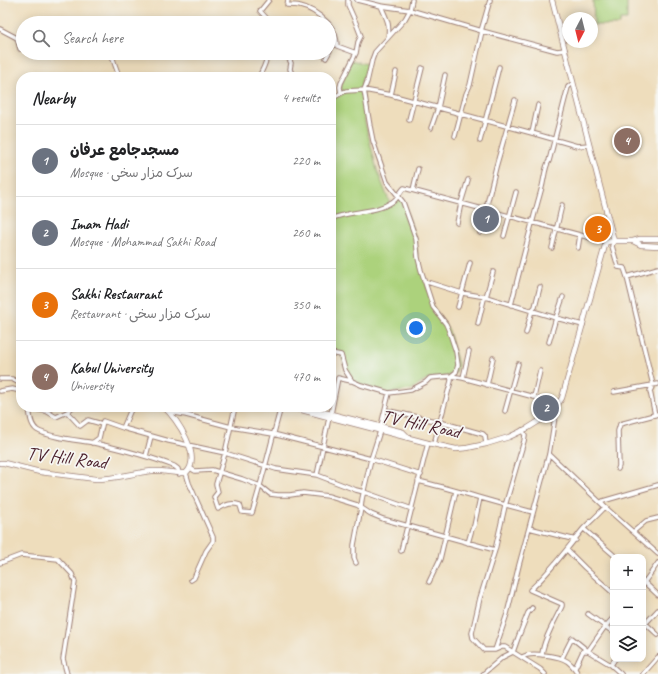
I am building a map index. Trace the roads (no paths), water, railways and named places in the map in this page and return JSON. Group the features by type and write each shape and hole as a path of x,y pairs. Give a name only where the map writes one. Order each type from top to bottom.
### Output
{"street":[{"path":"265,16 260,11 269,0"},
{"path":"288,0 287,5 300,6 319,16"},
{"path":"341,93 341,83 356,53 361,36 348,5 348,0"},
{"path":"357,0 380,6 410,10 557,52 565,50"},
{"path":"401,551 418,481 440,422 451,376 456,372 458,365 456,352 446,324 433,308 418,258 416,239 403,202 387,182 373,141 364,90 375,52 406,19 412,0"},
{"path":"455,136 466,94 470,85 481,31 490,0"},
{"path":"552,0 614,241 612,246 618,267 624,268 627,277 653,385 650,391 657,414 620,424 618,432 618,469"},
{"path":"380,6 389,24 388,39"},
{"path":"0,29 16,37"},
{"path":"336,34 337,46 356,53"},
{"path":"113,60 117,72"},
{"path":"261,72 266,60"},
{"path":"290,60 291,72"},
{"path":"480,141 499,67"},
{"path":"409,120 422,68"},
{"path":"391,96 396,72"},
{"path":"431,128 438,108 445,75"},
{"path":"511,305 568,87 573,82"},
{"path":"336,96 346,91 364,90 507,126 577,146 589,145"},
{"path":"480,233 496,167 515,100"},
{"path":"532,133 538,105"},
{"path":"413,190 418,169"},
{"path":"457,223 468,180"},
{"path":"336,217 343,214 376,209 392,203 399,197 400,192 404,188 606,242 633,241 640,239 658,240"},
{"path":"504,236 516,192"},
{"path":"552,248 562,205"},
{"path":"578,248 580,235"},
{"path":"633,241 641,245 658,246"},
{"name":"TV Hill Road","path":"320,412 330,416 403,432 409,438 456,449 486,444 509,437 552,413 562,398 606,242"},
{"path":"458,307 470,263"},
{"path":"627,277 658,268"},
{"path":"478,324 493,272"},
{"path":"424,281 462,293 486,297 583,325"},
{"path":"526,333 540,287"},
{"path":"549,342 563,297"},
{"path":"463,378 469,351"},
{"path":"336,354 341,355 345,370 352,381"},
{"path":"487,385 493,358"},
{"path":"506,410 518,364"},
{"path":"534,397 540,371"},
{"path":"336,388 338,378 389,393 411,390 426,382 430,378 451,376 511,390 558,405"},
{"path":"0,379 12,379 16,381"},
{"path":"614,392 658,384"},
{"path":"0,391 16,390"},
{"path":"356,563 354,558 354,545 364,492 371,458 381,428 389,393"},
{"path":"385,410 440,422 483,434 485,436 486,444"},
{"name":"TV Hill Road","path":"29,412 30,420 35,429 53,436 92,442 146,456 174,466 178,469 179,474"},
{"path":"49,412 56,417 67,412 80,426 88,420 102,424 103,421 150,436 225,453 276,469 317,474 356,490 412,509"},
{"path":"123,428 130,412"},
{"path":"170,412 231,427 273,434 371,458 421,475"},
{"path":"170,412 190,446 192,462 186,473 213,537 213,541 206,551 192,580"},
{"path":"234,412 225,453 216,484 218,492 214,497 218,509 227,504 236,504 240,505 242,512 252,513 280,412"},
{"path":"317,474 331,412"},
{"path":"495,650 507,614 549,454 555,417 552,413"},
{"path":"92,442 99,438 102,424"},
{"path":"522,430 525,435 524,441 505,506 495,550 480,598 472,638 484,650 495,650 502,647 513,652 540,669 545,674"},
{"path":"146,456 150,436"},
{"path":"549,454 658,554"},
{"name":"TV Hill Road","path":"0,463 10,464 40,472 96,479 105,479 154,471 179,474 186,473"},
{"path":"190,468 195,471 212,470 242,479 260,486 270,494 290,495 303,492 328,496 357,506 384,519 495,550"},
{"path":"418,481 505,506 533,512"},
{"path":"601,503 603,501 658,485"},
{"path":"429,582 440,559 456,491"},
{"path":"468,543 474,526 480,498"},
{"path":"542,655 542,650 562,604 530,590 540,581 576,540 584,528 605,507"},
{"path":"633,532 646,521 658,518"},
{"path":"529,528 576,540"},
{"path":"584,528 613,554"},
{"path":"567,550 610,590"},
{"path":"0,563 21,555 58,559 72,574 75,582 64,659 67,674"},
{"path":"646,578 658,563"},
{"path":"646,585 658,595"},
{"path":"483,674 503,657 513,652 528,613 532,608"},
{"path":"646,622 658,610"},
{"path":"588,614 610,629"},
{"path":"575,668 583,651 588,651 610,621"},
{"path":"646,626 658,635"},
{"path":"562,658 572,638 621,674"},
{"path":"522,657 528,654 547,655 562,658 575,668 578,674"},
{"path":"643,674 658,657"}],"place":[{"name":"Kabul University","path":"627,141"},
{"name":"مسجدجامع عرفان","path":"486,219"},
{"name":"Sakhi Restaurant","path":"598,229"},
{"name":"Imam Hadi","path":"546,408"}]}
